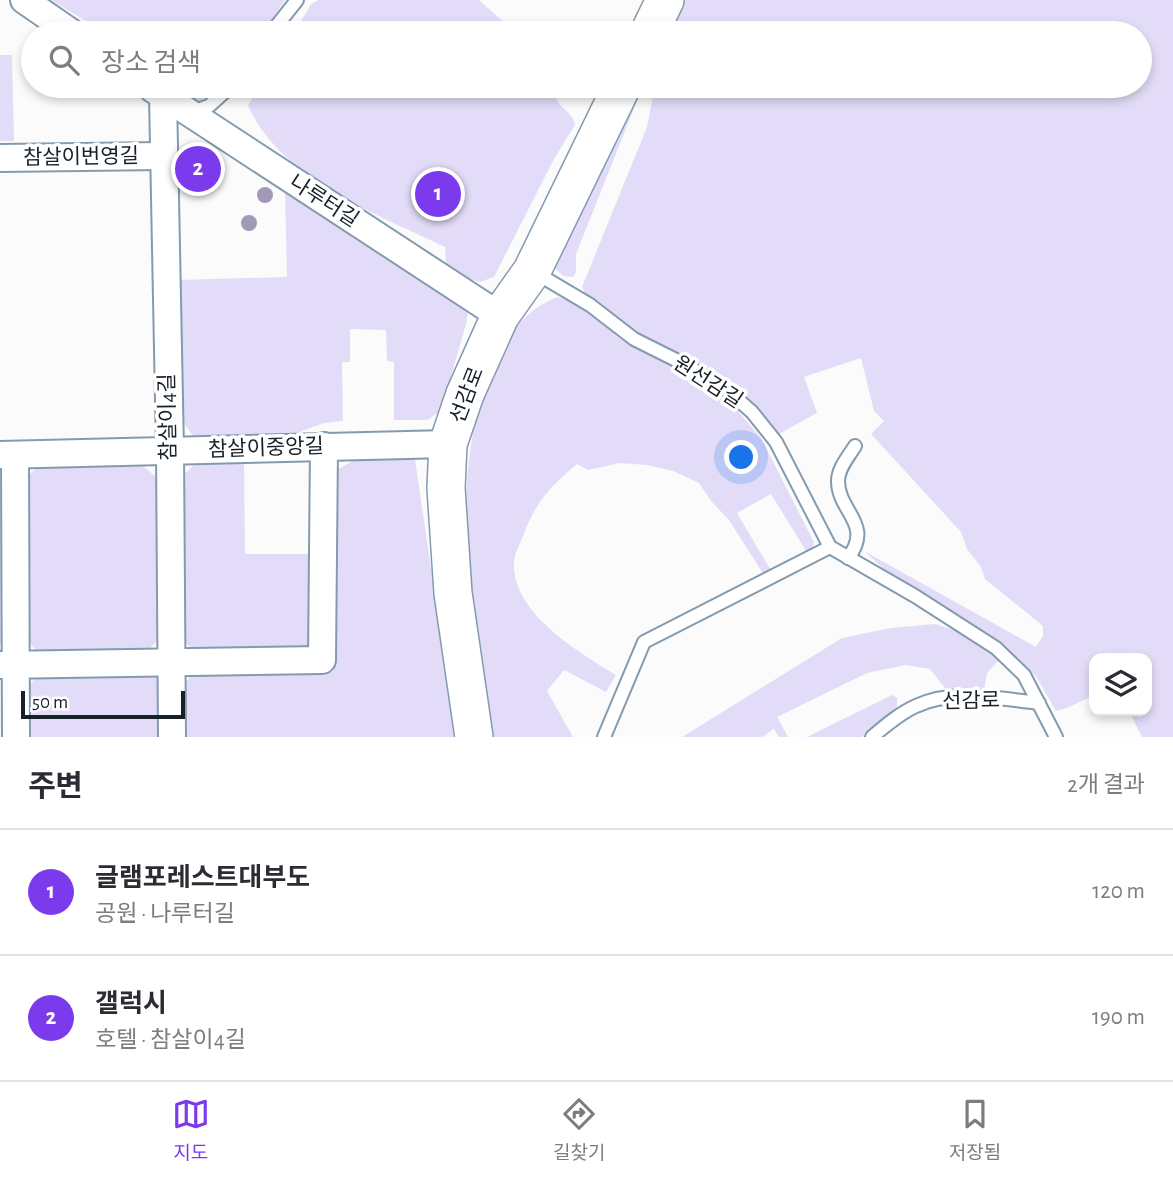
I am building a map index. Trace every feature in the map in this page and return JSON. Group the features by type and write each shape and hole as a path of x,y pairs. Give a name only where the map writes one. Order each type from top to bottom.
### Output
{"street":[{"path":"24,0 55,21"},
{"path":"655,21 665,0"},
{"name":"참살이4길","path":"156,98 163,156 170,450 172,737"},
{"name":"나루터길","path":"166,98 500,316"},
{"name":"선감로","path":"474,737 453,593 446,488 448,444 465,394 500,316 532,271 616,98"},
{"name":"참살이번영길","path":"0,158 163,156"},
{"name":"참살이중앙길","path":"7,455 448,444"},
{"path":"8,665 322,660 324,446"},
{"path":"7,455 8,665 16,737"}],"lane":[{"path":"280,21 297,0"},
{"path":"189,113 209,106 218,98"},
{"name":"원선감길","path":"532,271 590,305 634,339 686,365 728,391 752,412 776,442 830,547"},
{"path":"848,558 859,539 838,482 839,471 855,446"},
{"path":"604,737 644,642 830,547 915,596 996,648 1024,675 1056,737"},
{"name":"선감로","path":"872,737 917,706 950,697 985,697 1039,703"}],"shaded area":[{"path":"51,0 285,0 270,21 86,21"},
{"path":"319,0 479,0 503,21 301,21 311,4"},
{"path":"674,0 1173,0 1173,737 1142,737 1132,716 1152,716 1152,653 1089,653 1089,697 1056,711 1037,678 1006,646 885,570 864,551 1036,647 1043,636 1043,626 985,579 981,567 967,549 961,532 871,434 884,421 874,411 861,358 804,377 817,413 779,434 751,404 629,328 586,296 582,287 647,127 653,98 1152,98 1152,21 666,21"},
{"path":"0,55 12,55 14,141 0,141"},
{"path":"177,98 212,98 208,102 190,107"},
{"path":"253,98 556,98 572,117 575,125 554,159 494,277 480,282 451,273 446,262 445,247 362,207 306,173 282,153 262,131 248,105"},
{"path":"631,98 638,98 576,254 576,272 573,277 563,276 555,268 555,257"},
{"path":"285,192 464,307 468,314 466,324 441,411 427,420 394,420 394,362 387,361 386,330 350,329 350,362 342,362 343,421 324,423 283,438 195,438 181,420 177,280 287,277"},
{"path":"558,297 574,303 608,324 616,336 631,346 678,368 730,402 761,438 814,542 812,549 806,551 771,494 737,513 772,572 764,575 729,520 699,483 673,471 647,465 620,463 588,470 577,464 551,488 533,513 514,561 516,580 523,597 535,614 566,642 616,675 606,692 564,670 547,691 573,737 481,737 466,528 470,451 485,387 497,357 513,331 533,310"},
{"path":"357,459 415,460 456,737 181,737 182,694 188,679 194,673 333,672 336,470"},
{"path":"244,463 245,554 317,554 318,634 303,650 195,653 180,636 179,479 195,464"},
{"path":"141,464 157,478 160,638 146,652 39,653 27,640 24,480 36,468"},
{"path":"0,480 3,483 5,640 0,645"},
{"path":"935,624 961,632 1000,659 987,673 984,691 948,692 930,669 906,665 867,673 777,717 788,737 779,737 774,729 762,737 682,737 842,638 891,628"},
{"path":"150,672 161,683 161,737 25,737 25,690 38,675"},
{"path":"892,695 897,698 897,708 862,737 807,737"}],"place":[{"name":"갤럭시","path":"198,169"},
{"name":"글램포레스트대부도","path":"438,194"}]}
